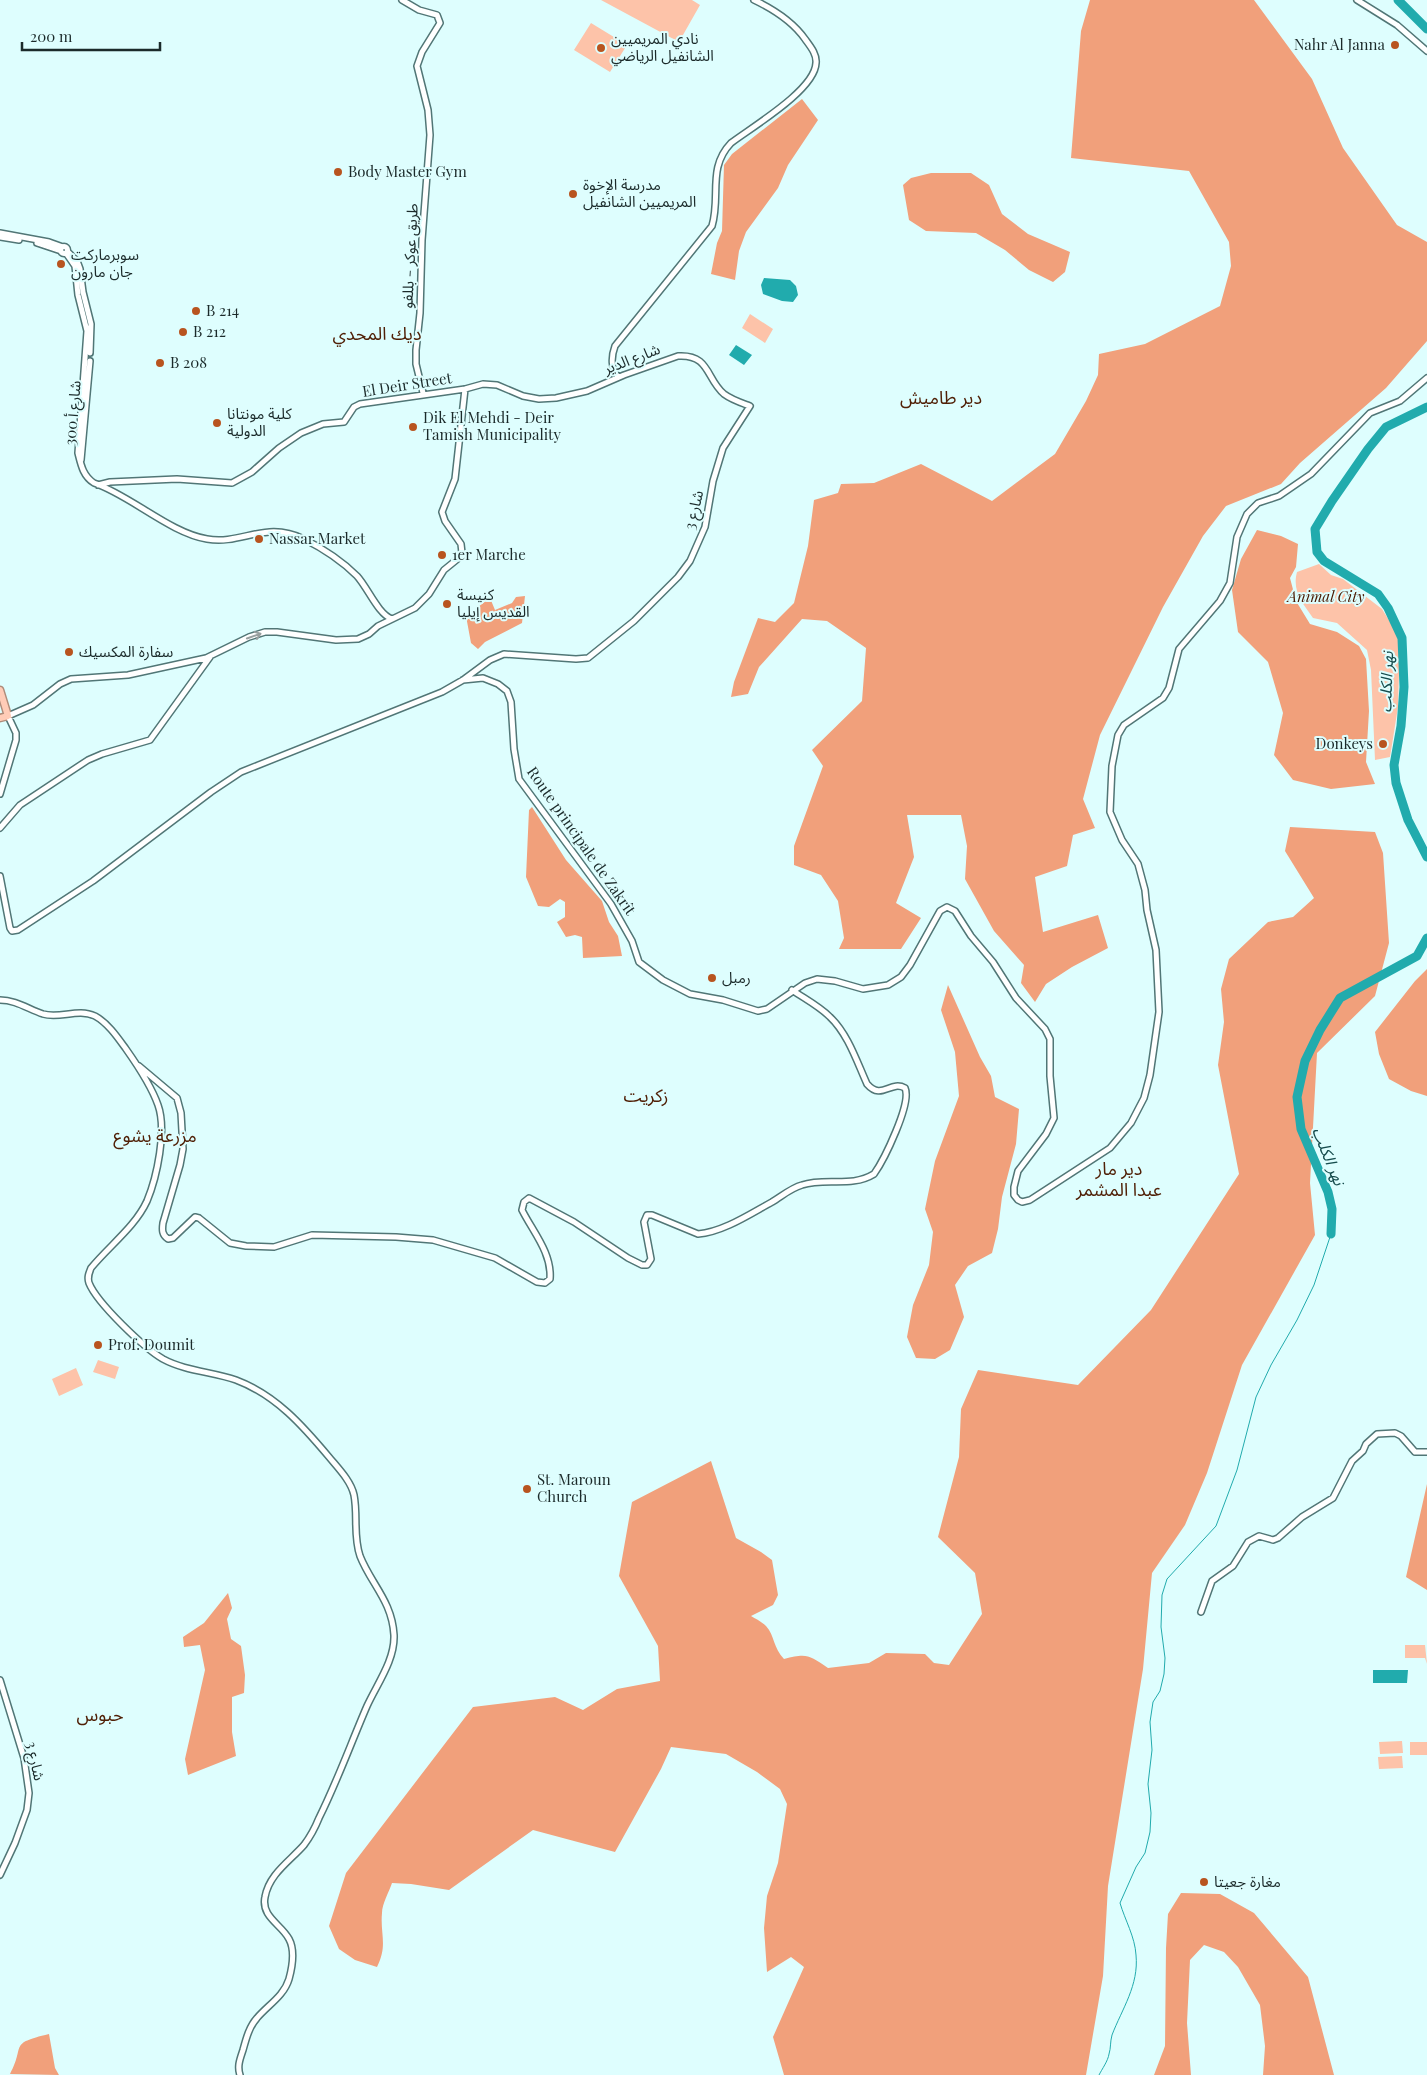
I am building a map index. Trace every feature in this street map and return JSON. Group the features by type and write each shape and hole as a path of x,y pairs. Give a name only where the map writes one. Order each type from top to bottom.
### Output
{"highway":[{"path":"0,690 8,716 0,718"}],"street":[{"name":"طريق عوكر - بللفو","path":"402,0 420,10 437,15 440,23 422,52 417,66 428,110 430,134 422,240 420,313 416,350 416,364 423,394"},
{"path":"618,377 612,362 615,346 712,226 715,211 716,171 723,152 731,143 796,95 809,82 815,69 816,59 813,51 796,29 766,6 754,0"},
{"path":"1358,0 1397,25 1427,51"},
{"name":"شارع أ 300","path":"0,235 49,242 64,251 73,262 79,274 89,335 78,453 82,470 87,477 98,485"},
{"name":"شارع الدير","path":"506,390 539,399 556,398 587,391 618,377 678,356 691,356 707,368 723,393 734,400 750,406"},
{"path":"138,1065 172,1093 180,1103 183,1149 180,1165 164,1213 162,1232 164,1237 168,1239 173,1238 195,1217 199,1218 230,1243 246,1246 274,1248 312,1235 421,1238 485,1254 537,1282 545,1283 550,1279 547,1258 542,1245 522,1210 524,1202 529,1198 574,1222 628,1258 642,1265 647,1265 651,1259 644,1222 647,1215 652,1215 698,1234 727,1225 800,1185 822,1182 852,1182 874,1174 907,1101 906,1091 902,1086 897,1085 878,1091 869,1087 846,1039 834,1021 823,1011 792,990 805,983 820,979 864,989 888,985 901,977 910,965 940,910 947,907 953,909 1012,992 1045,1029 1050,1039 1050,1076 1054,1118 1046,1134 1018,1171 1014,1187 1016,1199 1022,1202 1030,1200 1110,1148 1131,1123 1144,1098 1150,1075 1159,1012 1156,950 1147,910 1145,890 1138,864 1122,840 1110,812 1112,766 1116,740 1124,724 1163,698 1170,688 1179,649 1220,601 1230,583 1237,537 1246,514 1258,503 1279,496 1312,474 1370,413 1400,400 1427,378"},
{"name":"El Deir Street","path":"98,485 110,482 177,480 232,484 252,472 278,448 301,433 323,424 344,422 354,407 360,404 490,384 498,385 506,390"},
{"path":"0,794 16,740 16,733 8,716 38,701 67,680 128,675 210,657 249,637 265,632 348,640 363,637 378,626 410,612 420,604 429,594 444,570 460,557 462,553 461,544 445,521 442,512 455,479 465,389"},
{"name":"شارع 3","path":"0,876 10,928 12,931 19,930 93,881 211,792 241,772 433,697 463,680 490,660 504,654 576,659 588,658 603,648 645,610 683,571 700,542 708,516 713,481 723,448 750,406"},
{"path":"98,485 169,523 206,539 223,539 268,531 286,532 298,537 321,549 354,574 382,612 392,619"},
{"path":"378,626 382,612"},
{"path":"0,828 20,804 88,760 150,740 210,657"},
{"name":"Route principale de Zakrît","path":"463,680 483,678 498,684 507,691 511,702 519,779 611,904 632,940 639,962 663,980 690,994 723,1000 758,1011 767,1009 792,990"},
{"path":"0,1000 19,1003 45,1014 74,1012 93,1015 115,1034 138,1065 158,1103 160,1112 158,1169 143,1207 135,1219 92,1268 88,1275 89,1283 116,1318 154,1353 172,1364 238,1381 254,1389 284,1408 320,1445 353,1490 357,1510 357,1543 360,1555 382,1594 393,1627 394,1642 390,1658 319,1819 304,1844 277,1873 269,1885 265,1898 265,1908 267,1914 291,1941 292,1960 290,1977 286,1989 250,2028 239,2063 240,2075"},
{"path":"1201,1612 1212,1581 1233,1566 1248,1542 1260,1536 1273,1540 1278,1538 1302,1517 1332,1498 1338,1491 1352,1460 1363,1451 1372,1438 1386,1432 1395,1433 1401,1436 1415,1452 1427,1452"},
{"name":"شارع 3","path":"0,1680 24,1758 29,1793 24,1818 0,1875"}],"green space":[{"path":"601,0 692,0 700,5 679,42"},
{"name":"نادي المريميين الشانفيل الرياضي","path":"591,23 627,45 610,72 574,50"},
{"path":"750,314 773,329 765,343 742,328"},
{"name":"Animal City","path":"1319,564 1331,575 1343,579 1382,609 1400,638 1398,707 1390,757 1375,760 1371,670 1367,650 1337,623 1313,618 1297,591 1297,572"},
{"path":"98,1360 119,1367 115,1379 93,1372"},
{"path":"76,1368 83,1385 59,1396 52,1379"},
{"path":"1405,1645 1425,1645 1427,1664 1425,1658 1405,1658"},
{"path":"1402,1741 1403,1753 1380,1754 1379,1742"},
{"path":"1410,1742 1427,1742 1427,1755 1410,1755"},
{"path":"1402,1756 1403,1768 1379,1769 1378,1757"}],"shaded area":[{"path":"1090,0 1254,0 1312,79 1343,148 1397,225 1427,242 1427,341 1386,388 1300,463 1281,484 1226,506 1203,536 1163,607 1100,735 1083,799 1095,828 1073,835 1067,866 1035,877 1043,932 1098,915 1108,948 1072,967 1046,984 1035,1002 1021,983 1024,965 994,931 965,879 967,846 961,815 907,815 914,857 896,903 921,918 901,949 839,949 844,938 838,901 821,875 794,865 794,846 823,766 812,750 862,701 866,648 827,621 802,619 759,667 748,694 731,697 734,682 758,618 775,622 794,603 808,546 814,500 838,493 841,484 874,483 921,464 992,501 1055,454 1086,401 1098,375 1099,354 1145,344 1220,306 1231,266 1229,242 1189,171 1071,158 1081,31"},
{"path":"802,99 818,120 788,165 778,188 746,232 739,251 735,280 711,274 717,243 722,231 724,165 732,154"},
{"path":"931,173 971,173 989,185 1002,214 1028,234 1070,252 1065,272 1053,282 1029,270 1005,250 976,233 926,231 909,220 903,185 911,178"},
{"path":"1257,530 1281,536 1298,544 1296,567 1290,578 1296,601 1310,624 1337,632 1359,646 1366,659 1369,711 1366,762 1375,784 1331,789 1293,780 1274,755 1283,713 1268,662 1238,632 1232,590 1241,559"},
{"path":"525,596 522,623 485,642 478,649 471,643 466,616 490,598 495,610 512,603 516,597"},
{"path":"532,807 566,860 602,901 609,922 618,936 622,956 583,958 582,937 575,935 566,937 557,922 565,917 565,902 560,899 549,907 538,906 526,877 529,810"},
{"path":"1290,827 1375,832 1383,853 1389,943 1375,996 1317,1053 1310,1183 1315,1235 1242,1365 1207,1473 1185,1525 1152,1573 1143,1669 1108,1886 1103,1976 1086,2075 784,2075 773,2037 804,1967 791,1957 767,1972 764,1928 767,1896 778,1863 787,1804 780,1789 757,1772 726,1754 671,1747 661,1769 615,1852 533,1830 449,1890 392,1883 382,1909 383,1946 377,1967 355,1960 339,1949 329,1926 346,1873 473,1707 555,1697 583,1710 617,1689 660,1681 658,1646 619,1576 632,1502 711,1461 736,1538 772,1560 778,1595 773,1605 751,1616 766,1626 780,1655 784,1659 808,1656 828,1668 869,1663 886,1653 925,1654 934,1663 949,1665 982,1614 975,1573 938,1537 959,1457 961,1409 978,1370 1078,1385 1151,1310 1239,1174 1218,1065 1224,1022 1221,989 1229,959 1268,922 1293,917 1314,898 1285,851"},
{"path":"1427,969 1427,1096 1411,1091 1389,1079 1379,1054 1375,1032 1415,981"},
{"path":"948,985 980,1057 991,1076 995,1097 1019,1109 1016,1144 1002,1197 998,1229 992,1253 968,1266 955,1285 964,1317 950,1350 935,1359 916,1358 907,1337 913,1305 929,1265 933,1232 925,1209 935,1161 959,1096 955,1052 941,1010"},
{"path":"1427,1484 1427,1590 1406,1577"},
{"path":"228,1593 232,1608 227,1619 231,1639 241,1646 245,1675 244,1693 232,1697 232,1732 236,1756 188,1775 185,1759 205,1670 200,1645 184,1647 183,1637 204,1623"},
{"path":"1181,1893 1220,1894 1254,1913 1308,1977 1334,2075 1263,2075 1265,2046 1260,2005 1238,1967 1224,1952 1204,1945 1190,1960 1187,2023 1191,2075 1154,2075 1165,2046 1168,1914"},
{"path":"49,2034 55,2068 59,2075 10,2074 22,2043"}],"water":[{"path":"764,278 790,280 796,286 798,295 793,302 782,301 763,294 761,285"},
{"path":"736,345 752,355 744,365 729,355"},
{"path":"1373,1670 1408,1670 1407,1683 1373,1683"}],"waterway":[{"name":"نهر الكلب","path":"1398,0 1427,29"},
{"name":"نهر الكلب","path":"1427,407 1386,427 1368,449 1315,529 1317,552 1324,561 1378,594 1388,608 1402,638 1404,687 1401,726 1394,765 1396,783 1408,820 1427,857"},
{"name":"نهر الكلب","path":"1331,1234 1332,1209 1328,1192 1301,1129 1297,1097 1305,1061 1320,1030 1340,998 1417,956 1427,938"},
{"path":"1099,2075 1110,2052 1112,2035 1129,1996 1135,1976 1135,1948 1120,1903 1136,1867 1145,1853 1150,1832 1151,1813 1148,1784 1152,1750 1150,1722 1153,1702 1160,1691 1164,1674 1165,1658 1161,1627 1162,1595 1167,1579 1216,1526 1237,1470 1256,1397 1314,1285 1331,1234"}],"place":[{"name":"Nahr Al Janna","path":"1395,45"},
{"name":"نادي المريميين الشانفيل الرياضي","path":"601,48"},
{"name":"Body Master Gym","path":"338,172"},
{"name":"مدرسة الإخوة المريميين الشانفيل","path":"573,194"},
{"name":"سوبرماركت جان مارون","path":"61,264"},
{"name":"B 214","path":"196,311"},
{"name":"B 212","path":"183,332"},
{"name":"B 208","path":"160,363"},
{"name":"كلية مونتانا الدولية","path":"217,423"},
{"name":"Dik El Mehdi - Deir Tamish Municipality","path":"413,427"},
{"name":"Nassar Market","path":"259,539"},
{"name":"1er Marche","path":"442,555"},
{"name":"كنيسة القديس إيليا","path":"447,604"},
{"name":"سفارة المكسيك","path":"69,652"},
{"name":"Donkeys","path":"1383,744"},
{"name":"رمبل","path":"712,978"},
{"name":"Prof. Doumit","path":"98,1345"},
{"name":"St. Maroun Church","path":"527,1489"},
{"name":"مغارة جعيتا","path":"1204,1882"}],"district":[{"name":"ديك المحدي","path":"377,334"},
{"name":"دير طاميش","path":"941,398"},
{"name":"زكريت","path":"646,1096"},
{"name":"مزرعة يشوع","path":"155,1136"},
{"name":"دير مار عبدا المشمر","path":"1119,1179"},
{"name":"حبوس","path":"100,1715"}]}
